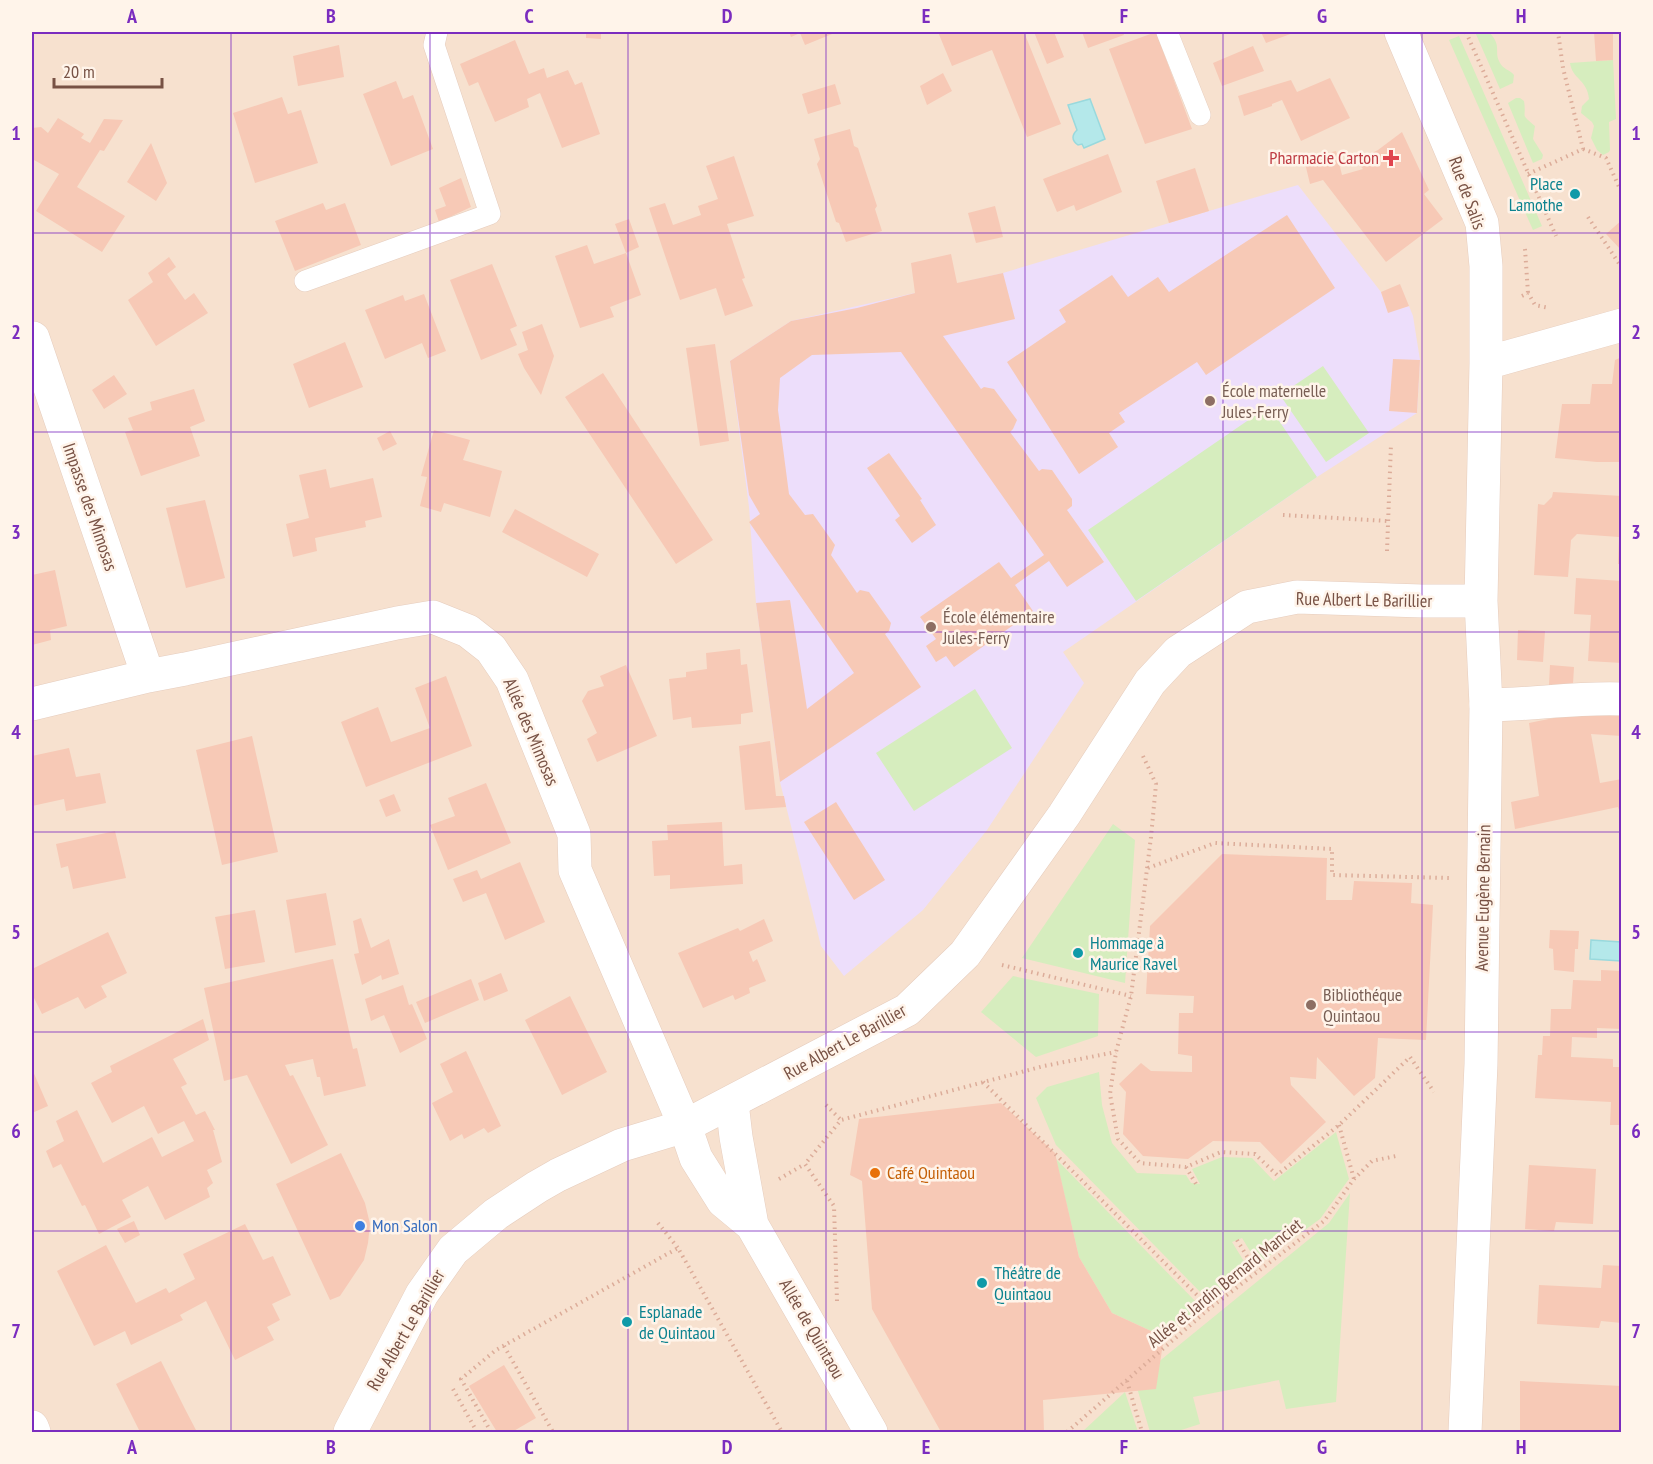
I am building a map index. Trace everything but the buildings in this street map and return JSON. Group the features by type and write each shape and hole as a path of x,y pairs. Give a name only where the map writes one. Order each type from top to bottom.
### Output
{"street":[{"name":"Rue de Salis","path":"1401,32 1482,223 1486,266 1486,363"},
{"path":"1486,363 1622,325"},
{"name":"Impasse des Mimosas","path":"33,338 148,676"},
{"name":"Avenue Eugène Bernain","path":"1465,1432 1481,1064 1486,705 1481,601 1486,363"},
{"name":"Rue Albert Le Barillier","path":"350,1432 422,1294 453,1251 496,1214 558,1175 622,1145 685,1126 907,1010 965,954 1064,815 1150,682 1178,652 1247,607 1297,597 1481,601"},
{"name":"Allée des Mimosas","path":"32,704 148,676 397,623 433,617 468,631 491,649 512,680 574,834 575,870 685,1126"},
{"path":"1486,705 1518,705 1602,698 1622,699"},
{"name":"Allée de Quintaou","path":"732,1103 752,1225 871,1432"},
{"name":"Allée de Quintaou","path":"685,1126 696,1158 723,1201 752,1225"},
{"path":"32,1427 34,1432"}],"lane":[{"path":"305,281 490,214 434,45 437,32"},
{"path":"1167,32 1200,115"}],"path":[{"path":"1466,32 1556,236"},
{"path":"1558,32 1563,68 1583,149"},
{"path":"1528,174 1583,149 1606,158 1620,189"},
{"path":"1588,218 1622,268"},
{"path":"1525,249 1528,293 1535,305 1552,308"},
{"path":"1520,296 1528,293"},
{"path":"1387,551 1391,444"},
{"path":"1283,515 1387,521"},
{"path":"1140,750 1156,784 1148,868 1131,996 1116,1052 1110,1094 1118,1139 1140,1162 1186,1167 1221,1152 1255,1154 1277,1175 1339,1125 1410,1057 1434,1092"},
{"path":"1148,868 1215,843 1332,849 1332,875 1460,879"},
{"path":"1002,965 1131,996"},
{"path":"771,1184 805,1164 841,1120 1044,1066 1116,1052"},
{"path":"983,1082 1210,1308"},
{"path":"826,1105 841,1120"},
{"path":"1339,1125 1354,1179"},
{"name":"Allée et Jardin Bernard Manciet","path":"1067,1432 1210,1308 1324,1221 1354,1179 1372,1161 1396,1156"},
{"path":"805,1164 834,1206 838,1311"},
{"path":"1186,1167 1196,1184"},
{"path":"658,1223 678,1248 782,1432"},
{"path":"1237,1240 1256,1271"},
{"path":"491,1432 461,1379 496,1350 678,1248"},
{"path":"504,1346 553,1432 551,1432"},
{"path":"1127,1381 1142,1432"},
{"path":"453,1389 477,1432"}],"shaded area":[{"path":"32,32 1621,32 1621,1432 32,1432"},
{"path":"1298,185 1381,292 1388,312 1409,306 1413,316 1420,360 1417,413 1317,477 1063,652 1084,683 987,830 923,910 844,976 821,946 780,782 756,603 749,507 730,361 791,321 1003,273"}],"green space":[{"path":"1475,32 1489,32 1496,41 1498,59 1503,67 1514,75 1513,83 1500,89"},
{"path":"1459,36 1542,226 1533,230 1449,40"},
{"path":"1613,60 1616,119 1609,122 1610,150 1603,155 1597,150 1591,138 1594,126 1592,122 1581,113 1582,106 1589,99 1588,92 1574,73 1570,63"},
{"path":"1516,98 1524,101 1525,115 1535,126 1533,139 1543,155 1542,159 1533,163 1508,103"},
{"path":"1323,366 1369,433 1326,462 1280,395"},
{"path":"1269,406 1317,477 1136,601 1088,530"},
{"path":"975,689 1012,748 914,811 876,753"},
{"path":"1113,824 1135,840 1125,983 1022,958"},
{"path":"1013,976 1099,994 1098,1036 1036,1057 981,1012"},
{"path":"1099,1072 1102,1105 1112,1143 1137,1173 1186,1175 1191,1183 1200,1184 1192,1169 1222,1157 1252,1158 1274,1181 1336,1132 1349,1179 1320,1219 1258,1264 1242,1238 1232,1242 1250,1271 1209,1301 1056,1145 1036,1098 1047,1087"},
{"path":"1056,1159 1201,1307 1164,1337 1112,1313 1079,1257"},
{"path":"1350,1193 1336,1402 1286,1409 1279,1380 1193,1397 1200,1424 1175,1432 1150,1432 1135,1381 1329,1223"},
{"path":"1125,1392 1138,1432 1082,1432"}],"water":[{"path":"1090,99 1105,139 1084,148 1082,144 1078,145 1073,139 1077,130 1068,105"},
{"path":"1591,940 1621,942 1621,961 1590,959"}],"place":[{"name":"Pharmacie Carton","path":"1391,158"},
{"name":"Place Lamothe","path":"1575,194"},
{"name":"École maternelle Jules-Ferry","path":"1210,401"},
{"name":"École élémentaire Jules-Ferry","path":"931,627"},
{"name":"Hommage à Maurice Ravel","path":"1078,953"},
{"name":"Bibliothéque Quintaou","path":"1311,1005"},
{"name":"Café Quintaou","path":"875,1173"},
{"name":"Mon Salon","path":"360,1226"},
{"name":"Théâtre de Quintaou","path":"982,1283"},
{"name":"Esplanade de Quintaou","path":"627,1322"}]}
